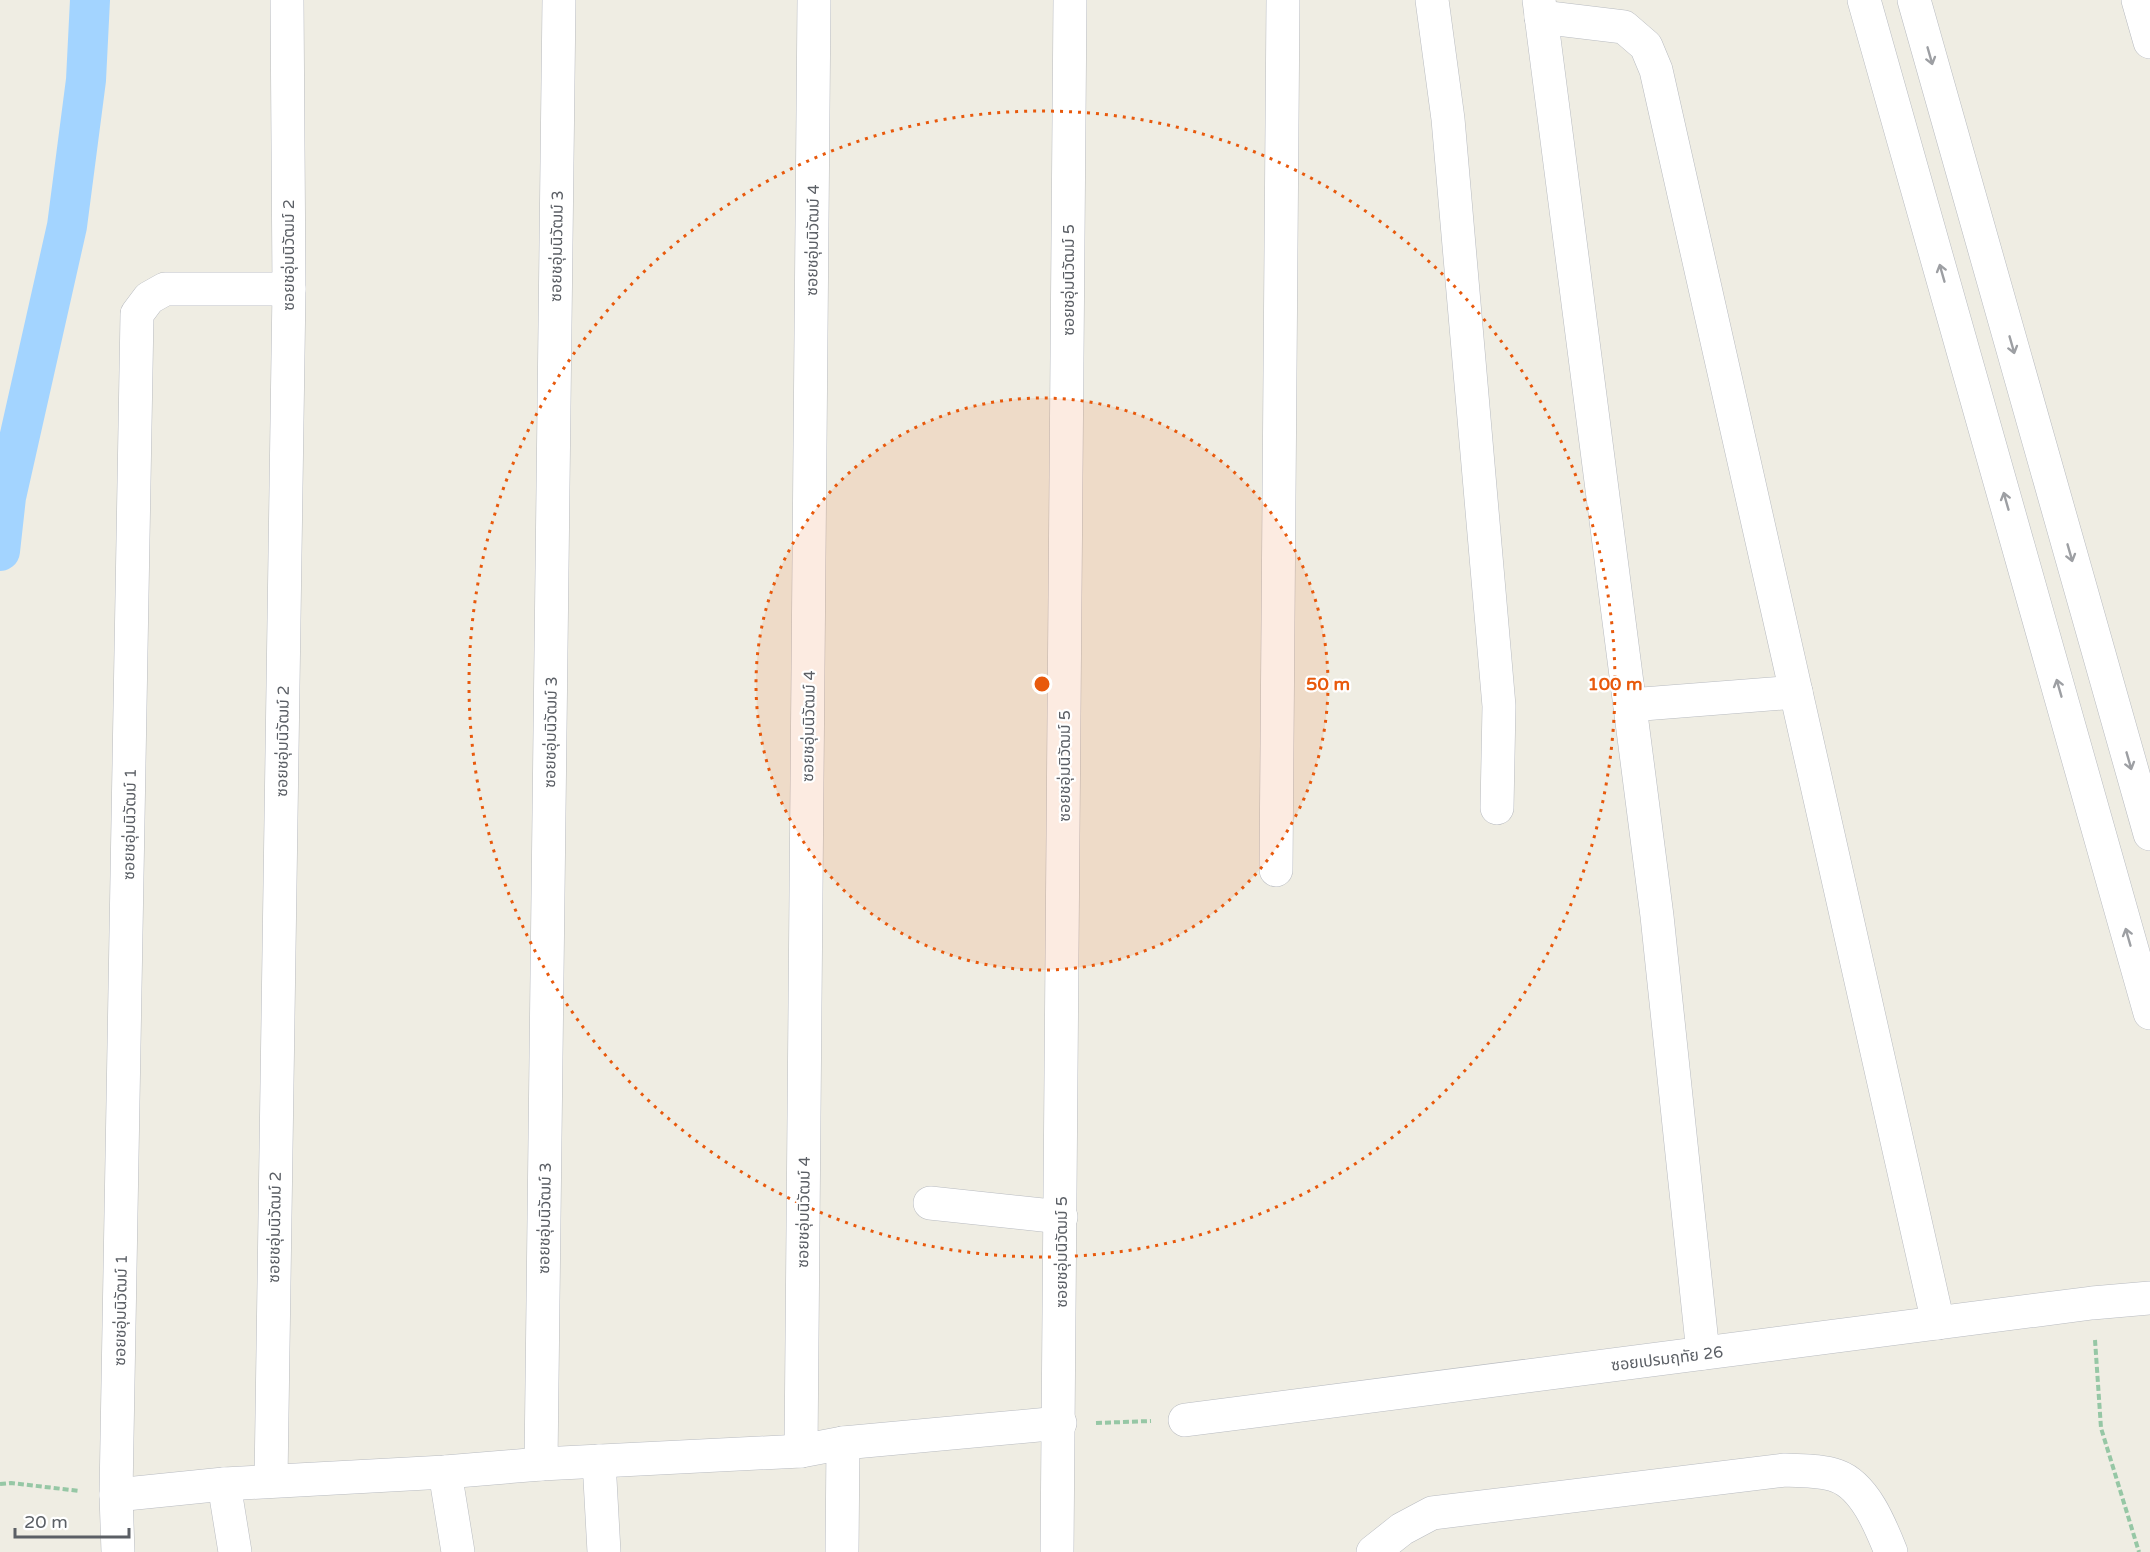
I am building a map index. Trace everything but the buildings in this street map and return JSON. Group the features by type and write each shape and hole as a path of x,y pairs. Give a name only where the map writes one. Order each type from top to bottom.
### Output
{"street":[{"name":"ซอยชอุ่มนิวัฒม์ 2","path":"271,1481 289,290 287,0"},
{"name":"ซอยชอุ่มนิวัฒม์ 3","path":"541,1464 558,0"},
{"name":"ซอยชอุ่มนิวัฒม์ 4","path":"801,1451 814,0"},
{"name":"ซอยชอุ่มนิวัฒม์ 5","path":"1057,1552 1060,1424 1070,0"},
{"path":"1276,870 1283,0"},
{"path":"1432,0 1448,119 1498,705 1497,808"},
{"path":"1864,0 2071,732 2144,971 2150,1013"},
{"path":"1914,0 2150,834"},
{"path":"2138,0 2150,42"},
{"path":"1703,1353 1659,928 1540,8 1624,27 1646,46 1656,70 1938,1323"},
{"name":"ซอยชอุ่มนิวัฒม์ 1","path":"118,1552 116,1496 137,314 149,298 165,289 289,290"},
{"path":"1955,320 2001,309"},
{"path":"1630,705 1796,692"},
{"path":"2071,732 2117,718"},
{"path":"930,1203 1061,1217"},
{"name":"ซอยเปรมฤทัย 26","path":"1185,1420 2092,1303 2150,1298"},
{"path":"116,1496 224,1484 445,1472 541,1464 801,1451 843,1443 1060,1424"},
{"path":"842,1552 843,1443"},
{"path":"599,1461 604,1552"},
{"path":"1373,1552 1402,1529 1432,1513 1785,1470 1839,1476 1860,1493 1877,1519 1891,1552"},
{"path":"445,1472 458,1552"},
{"path":"224,1484 236,1552"}],"path":[{"path":"2092,1303 2101,1428 2139,1552"},
{"path":"1060,1424 1185,1420"},
{"path":"0,1484 11,1483 116,1496"}],"waterway":[{"path":"0,551 6,497 67,226 86,80 90,0"}]}
